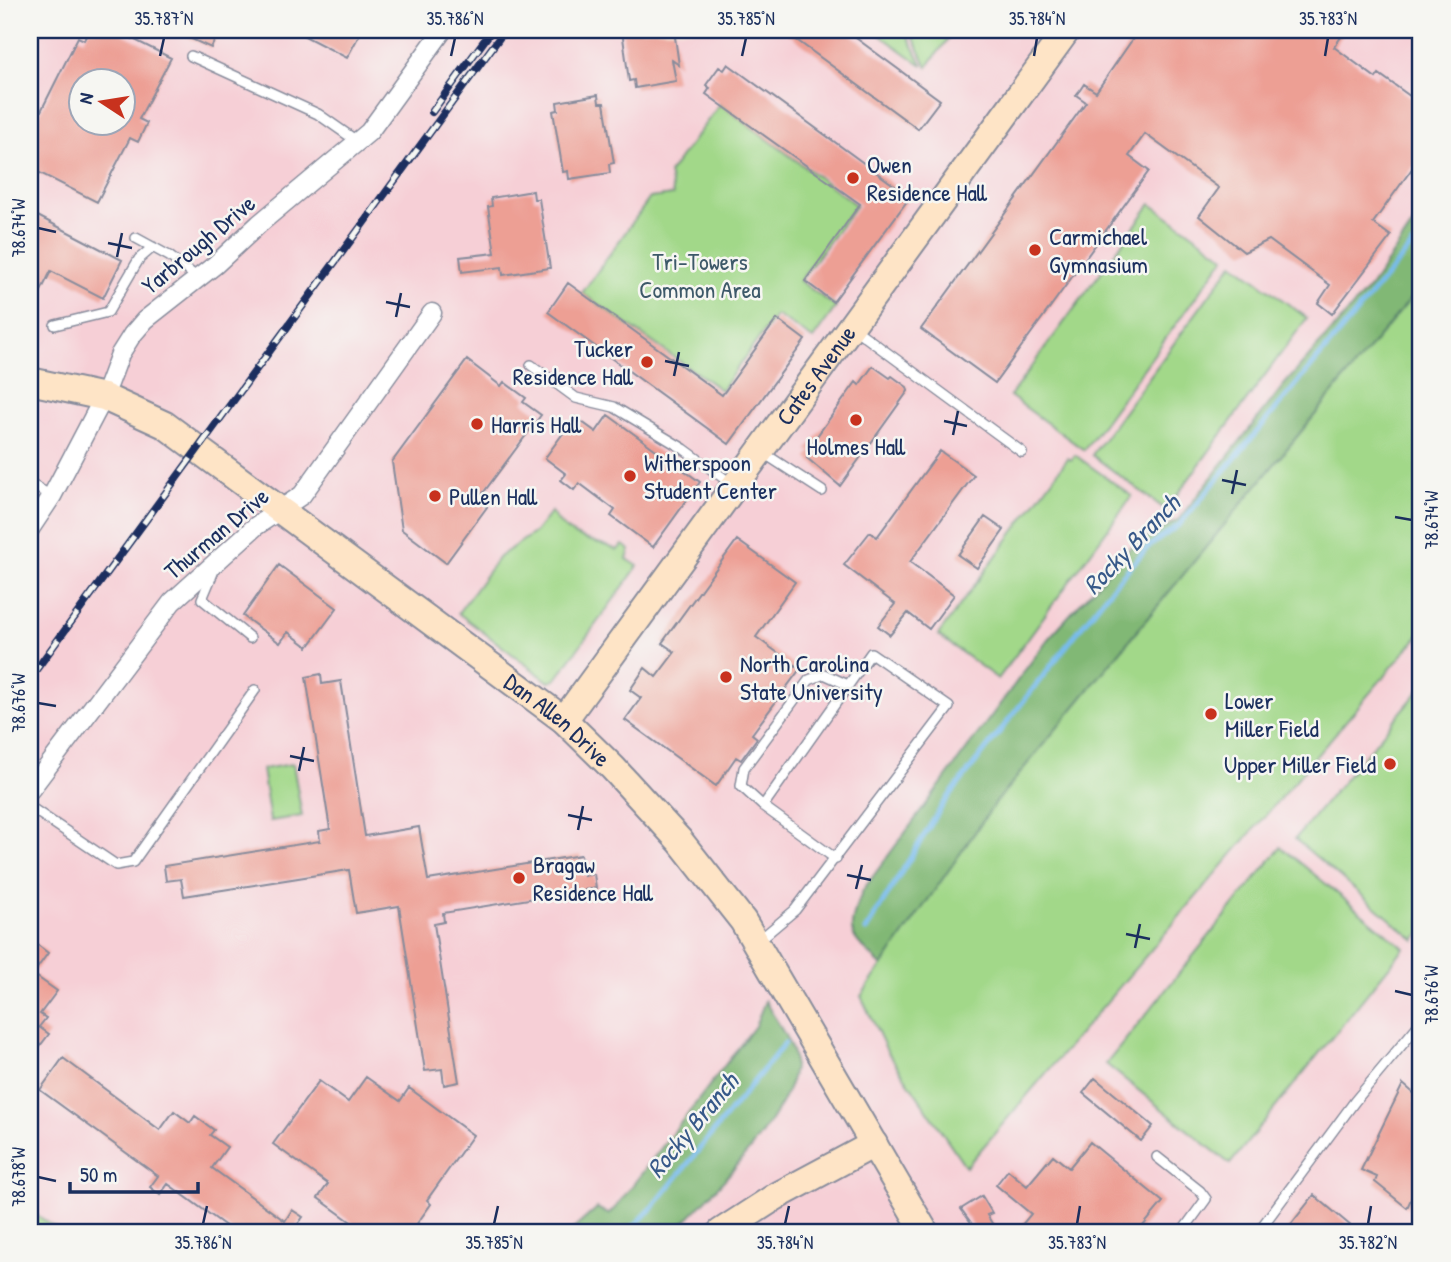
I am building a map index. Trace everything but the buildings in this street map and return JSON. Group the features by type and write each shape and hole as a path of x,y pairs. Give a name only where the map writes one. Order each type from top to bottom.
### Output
{"street":[{"name":"Yarbrough Drive","path":"30,529 52,496 104,397 120,354 132,335 145,320 358,142 385,112 443,30"},
{"name":"Cates Avenue","path":"564,720 1067,30"},
{"name":"Thurman Drive","path":"30,790 162,613 256,526 302,495 432,313"},
{"name":"Dan Allen Drive","path":"30,381 104,397 165,425 564,720 680,841 743,921 925,1232"},
{"path":"720,1232 775,1197 874,1144"}],"lane":[{"path":"191,56 318,114 358,142"},
{"path":"136,238 198,278"},
{"path":"55,325 108,312 139,259 153,247"},
{"path":"852,327 1022,452"},
{"path":"531,365 576,398 614,407 684,449 735,486"},
{"path":"761,451 822,491"},
{"path":"30,484 52,496"},
{"path":"218,563 202,599 250,638"},
{"path":"755,943 795,910 949,707 871,653 763,806"},
{"path":"836,859 763,806 741,786 744,768 808,680 824,674 848,685"},
{"path":"30,807 116,865 133,862 256,691"},
{"path":"1258,1232 1355,1101 1421,1022"},
{"path":"1157,1157 1200,1191 1206,1199 1182,1232"}],"shaded area":[{"name":"North Carolina State University","path":"30,30 1421,30 1421,1232 30,1232"}],"green space":[{"path":"873,30 905,30 923,66"},
{"path":"910,30 955,30 927,67"},
{"name":"Tri-Towers Common Area","path":"720,104 856,205 800,281 836,307 813,339 776,315 721,390 582,293 650,198 673,195 669,173"},
{"path":"1151,204 1225,257 1084,450 1010,396"},
{"path":"1421,213 1421,286 996,802 882,966 856,939 853,932 853,917 863,890 1048,639 1130,548 1179,519 1284,385 1370,287"},
{"path":"1233,263 1307,318 1166,510 1092,455"},
{"name":"Lower Miller Field","path":"1421,286 1421,633 966,1167 887,1051 861,996 996,802"},
{"path":"1075,455 1132,496 998,679 938,635 1068,458 1071,460"},
{"path":"551,512 566,529 581,538 617,550 623,545 630,550 627,559 638,566 556,679 549,682 458,613 499,557 535,532"},
{"name":"Upper Miller Field","path":"1421,688 1421,932 1415,940 1295,839"},
{"path":"293,764 302,816 270,821 262,769"},
{"path":"1281,847 1404,948 1230,1164 1106,1064"},
{"path":"765,1001 791,1047 793,1074 784,1097 769,1122 729,1174 674,1232 570,1232 597,1208 608,1214 615,1208 755,1026"},
{"path":"30,1210 61,1232 30,1232"}],"waterway":[{"name":"Rocky Branch","path":"866,930 944,803 1114,585 1147,548 1180,524 1421,235"},
{"name":"Rocky Branch","path":"628,1232 652,1208 785,1043"}],"railway":[{"path":"432,112 492,30"},
{"path":"30,678 505,30"}],"place":[{"name":"Owen Residence Hall","path":"853,178"},
{"name":"Carmichael Gymnasium","path":"1035,250"},
{"name":"Tucker Residence Hall","path":"647,362"},
{"name":"Holmes Hall","path":"856,420"},
{"name":"Harris Hall","path":"477,424"},
{"name":"Witherspoon Student Center","path":"630,476"},
{"name":"Pullen Hall","path":"435,496"},
{"name":"North Carolina State University","path":"726,677"},
{"name":"Lower Miller Field","path":"1211,714"},
{"name":"Upper Miller Field","path":"1390,764"},
{"name":"Bragaw Residence Hall","path":"519,878"}]}
